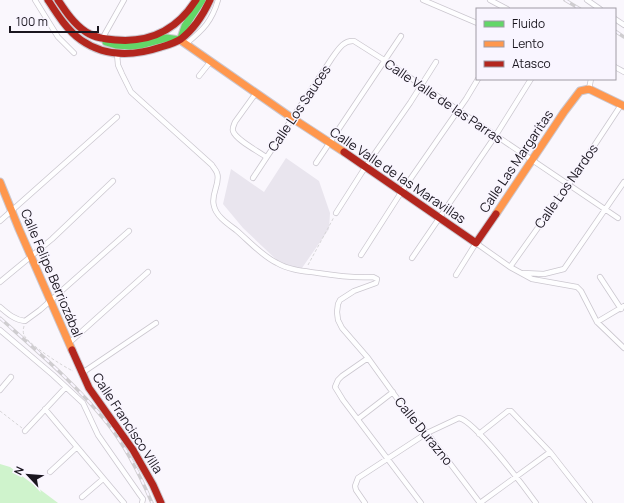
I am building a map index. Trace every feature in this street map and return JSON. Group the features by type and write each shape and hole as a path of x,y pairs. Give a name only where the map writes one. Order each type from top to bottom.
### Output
{"street":[{"path":"36,0 58,37 74,53"},
{"path":"48,0 68,28 82,41 98,49 117,54 150,51 184,42 206,26 218,0"},
{"path":"58,0 74,22 87,32 110,44 123,46 140,45 166,38 184,42"},
{"path":"102,39 124,0"},
{"path":"102,39 128,42 145,40 164,33 177,24 186,15 196,0"},
{"path":"184,42 182,33 202,0"},
{"path":"184,42 206,9 210,0"},
{"path":"423,0 476,23"},
{"path":"490,0 505,8"},
{"path":"590,1 599,8"},
{"path":"316,163 401,36"},
{"name":"Calle Valle de las Parras","path":"349,40 354,41 384,60 618,218"},
{"name":"Calle Los Sauces","path":"253,178 266,156 340,48 349,40"},
{"name":"Calle Valle de las Maravillas","path":"184,42 292,118 366,166 518,272 534,280 577,287 597,322"},
{"path":"117,54 118,65 131,92 212,165 217,172 213,199 213,206 217,214 276,263 305,271"},
{"path":"199,76 211,61"},
{"path":"336,213 436,62"},
{"path":"361,255 402,191 458,111 477,80"},
{"path":"412,258 496,135 531,80"},
{"path":"590,80 589,89 623,105"},
{"name":"Calle Las Margaritas","path":"456,274 574,97 580,91 589,89"},
{"path":"256,93 235,122 233,128 237,137 266,156"},
{"name":"Calle Los Nardos","path":"510,267 623,105"},
{"path":"0,222 117,117"},
{"path":"0,282 52,239 113,181"},
{"name":"Calle Felipe Berriozábal","path":"0,182 30,256 82,373"},
{"path":"518,272 544,274 564,269 624,182"},
{"path":"0,307 12,317 20,320 25,320 32,316 128,231"},
{"name":"Calle Durazno","path":"305,271 338,276 373,277 377,279 376,283 354,291 340,300 337,312 338,320 342,328 368,358 404,408 427,433 480,503"},
{"path":"70,344 148,272"},
{"path":"600,277 623,307 597,322 624,348"},
{"path":"82,373 156,323"},
{"name":"Calle Francisco Villa","path":"0,330 83,403 98,435 143,499 142,503"},
{"path":"368,358 338,380 335,387 421,503"},
{"name":"Calle Francisco Villa","path":"82,373 97,400 133,450 153,485 161,503"},
{"path":"0,390 11,377"},
{"path":"25,430 66,387"},
{"path":"358,419 393,392"},
{"path":"46,409 124,503"},
{"path":"479,434 508,411 511,411 550,452 590,503"},
{"path":"366,503 354,486 358,478 427,433 459,418 463,419 479,434 517,477 536,503"},
{"path":"50,472 77,447"},
{"path":"480,503 550,452"},
{"path":"82,497 103,478"}],"path":[{"path":"305,271 336,213"},
{"name":"Calle Francisco Villa","path":"25,320 24,335 30,342 59,364 82,373"},
{"path":"0,411 25,430"}],"shaded area":[{"path":"286,158 319,181 330,213 329,229 302,268 282,265 243,228 223,204 231,169 264,192"}],"green space":[{"path":"0,464 10,467 58,503 0,503"}],"railway":[{"path":"565,0 578,8"},
{"path":"616,32 624,37"},
{"path":"0,318 69,381 107,423 132,462 152,503"}],"traffic: fast":[{"path":"181,38 185,26 202,0"},
{"path":"106,42 116,45 130,46 166,38 180,40"}],"traffic: slow":[{"path":"180,40 292,118 344,152"},
{"path":"496,214 564,112 580,91 589,89 624,106"},
{"path":"0,182 72,350"}],"traffic: jam":[{"path":"48,0 67,27 81,40 100,50 120,53 151,50 169,45 179,40 194,26 210,0"},
{"path":"58,0 74,22 89,34 104,39 116,40 152,37 172,27 189,10 196,0"},
{"path":"344,152 476,243 496,214"},
{"path":"72,350 89,388 133,450 153,485 161,503"}]}
